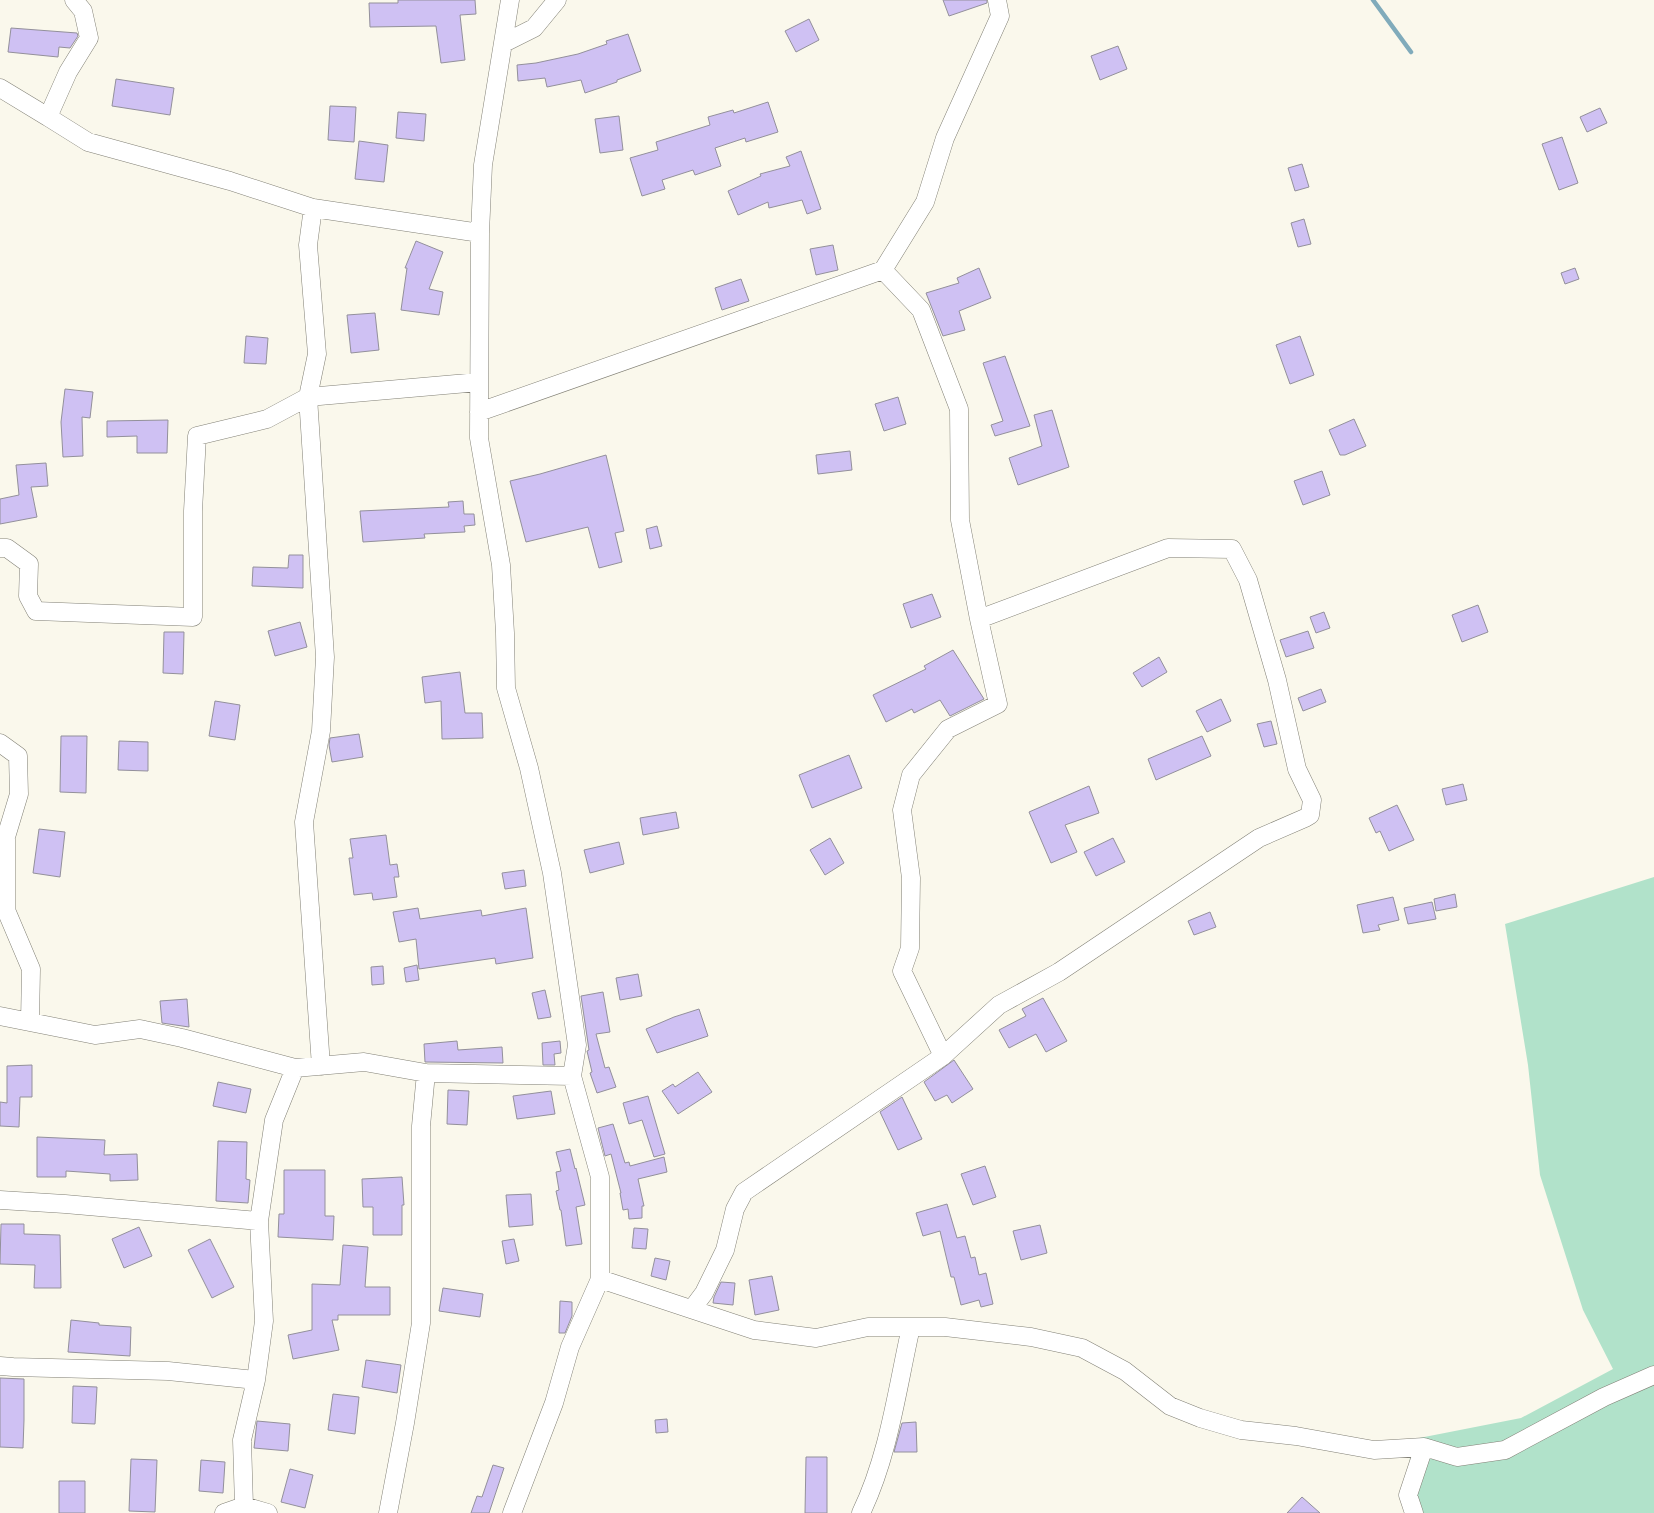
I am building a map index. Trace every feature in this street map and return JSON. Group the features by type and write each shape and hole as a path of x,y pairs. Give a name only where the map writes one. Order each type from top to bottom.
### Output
{"street":[{"path":"48,117 68,72 89,38 82,11 74,0"},
{"path":"510,0 483,165 480,234 479,438 500,565 505,633 506,688 528,768 552,873 577,1045 572,1076 600,1177 600,1279 570,1347 554,1403 512,1513"},
{"path":"504,43 534,28 557,0"},
{"path":"479,412 883,270 924,202 945,138 1000,16 997,0"},
{"path":"0,88 88,142 230,181 313,208 480,234"},
{"path":"313,208 308,245 317,354 308,397 325,657 321,732 304,822 321,1066"},
{"path":"883,270 921,310 960,409 960,520 998,704 948,729 911,775 902,810 911,878 910,948 902,971 942,1056"},
{"path":"0,548 7,548 29,564 28,596 36,611 193,617 193,511 198,436 267,419 308,397 479,382"},
{"path":"692,1309 704,1293 725,1250 735,1209 744,1192 942,1056 999,1005 1059,972 1259,838 1310,814 1312,800 1297,769 1277,680 1248,580 1232,549 1168,548 979,619"},
{"path":"0,742 18,756 19,794 6,837 6,910 31,969 30,1022"},
{"path":"0,1016 95,1035 140,1030 182,1038 295,1068 364,1062 426,1073 572,1076"},
{"path":"244,1506 242,1440 256,1380 264,1321 259,1221 274,1120 295,1068"},
{"path":"388,1513 421,1323 421,1126 426,1073"},
{"path":"0,1200 259,1221"},
{"path":"600,1279 754,1330 816,1338 868,1327 945,1327 1031,1337 1082,1348 1125,1371 1170,1406 1200,1418 1241,1430 1296,1436 1374,1450 1424,1447 1457,1457 1505,1450 1604,1397 1654,1375"},
{"path":"860,1513 876,1480 911,1327"},
{"path":"0,1366 13,1368 168,1370 256,1380"},
{"path":"1414,1513 1408,1495 1424,1447"},
{"path":"224,1513 244,1506 268,1513"}],"green space":[{"path":"1654,877 1654,1513 1412,1513 1409,1440 1521,1418 1613,1369 1583,1310 1540,1175 1528,1065 1505,924"}],"building":[{"path":"398,0 475,0 476,14 460,15 465,60 441,63 436,26 370,27 369,3 398,3"},
{"path":"943,0 987,0 987,3 949,16"},
{"path":"809,19 819,40 796,52 785,31"},
{"path":"11,28 77,33 78,36 70,48 59,47 58,57 8,52"},
{"path":"628,34 641,71 617,80 617,82 585,93 581,80 547,87 545,78 518,81 517,65 578,54 607,44 606,41"},
{"path":"1118,46 1127,69 1100,80 1091,56"},
{"path":"116,79 174,88 170,115 112,106"},
{"path":"768,102 778,132 746,142 745,138 715,148 721,166 695,175 693,170 662,180 665,189 642,196 630,158 658,150 656,142 710,125 708,117 733,110 734,113"},
{"path":"330,106 356,107 354,142 328,140"},
{"path":"1600,108 1607,123 1587,132 1580,117"},
{"path":"398,112 426,114 424,141 396,138"},
{"path":"619,116 623,150 600,153 595,119"},
{"path":"1562,137 1578,183 1559,190 1542,144"},
{"path":"359,141 388,145 384,182 355,179"},
{"path":"801,151 821,209 807,214 802,200 769,208 768,202 738,215 728,191 761,176 760,174 790,166 786,157"},
{"path":"1302,164 1309,187 1295,191 1288,168"},
{"path":"1304,219 1311,244 1298,247 1291,223"},
{"path":"416,241 443,252 429,289 443,292 439,315 401,310 407,268 405,268"},
{"path":"833,245 838,270 816,275 810,249"},
{"path":"979,268 991,298 959,311 965,330 943,336 926,293 959,283 957,278"},
{"path":"1575,268 1579,279 1565,284 1561,273"},
{"path":"741,279 749,301 722,310 715,288"},
{"path":"375,313 379,350 351,353 347,315"},
{"path":"246,336 268,338 266,364 244,363"},
{"path":"1300,336 1314,375 1290,384 1276,345"},
{"path":"1005,356 1030,426 995,436 991,425 1003,421 983,363"},
{"path":"65,389 93,392 90,418 82,417 83,456 63,457 61,422"},
{"path":"898,397 906,424 884,431 875,404"},
{"path":"1052,410 1069,467 1018,485 1009,458 1042,446 1034,415"},
{"path":"1354,419 1366,446 1345,455 1340,455 1329,430"},
{"path":"168,420 167,453 137,453 137,436 107,437 107,421"},
{"path":"850,451 852,470 818,474 816,455"},
{"path":"606,455 624,531 615,533 622,562 599,568 588,527 526,542 510,481"},
{"path":"46,463 48,486 31,487 37,517 0,524 0,499 19,495 16,465"},
{"path":"1322,471 1330,495 1303,505 1294,481"},
{"path":"463,501 464,514 474,514 475,525 464,526 465,532 424,534 425,538 363,542 360,511 449,507 448,502"},
{"path":"657,526 662,546 650,549 646,529"},
{"path":"289,555 303,555 303,588 252,586 253,567 288,568"},
{"path":"932,594 941,617 911,628 903,604"},
{"path":"1478,605 1488,632 1462,642 1452,615"},
{"path":"1324,612 1330,628 1316,633 1310,617"},
{"path":"300,622 307,647 275,656 268,631"},
{"path":"1308,631 1314,648 1286,657 1280,640"},
{"path":"164,632 184,632 183,674 163,673"},
{"path":"953,650 984,699 950,716 940,700 914,713 912,709 886,722 873,695 926,669 924,666"},
{"path":"1159,657 1167,672 1142,687 1133,673"},
{"path":"460,672 465,713 482,713 483,738 442,739 441,701 425,703 422,677"},
{"path":"1321,689 1326,702 1303,711 1298,698"},
{"path":"1221,699 1231,721 1207,732 1196,711"},
{"path":"215,701 240,705 235,740 209,736"},
{"path":"1271,721 1277,744 1264,747 1257,724"},
{"path":"359,734 363,757 332,762 329,745 330,738"},
{"path":"61,736 87,736 86,793 60,792"},
{"path":"1202,736 1211,756 1156,780 1148,759"},
{"path":"119,741 148,742 148,771 118,770"},
{"path":"849,755 862,788 812,808 799,775"},
{"path":"1463,784 1467,800 1446,805 1442,789"},
{"path":"1089,786 1099,813 1065,825 1077,852 1051,863 1029,812"},
{"path":"1397,805 1414,840 1389,851 1380,831 1376,833 1369,818"},
{"path":"676,812 679,828 643,835 640,818"},
{"path":"39,829 65,832 60,877 33,873"},
{"path":"386,835 390,865 397,864 399,877 394,877 397,897 373,900 372,893 354,895 349,858 353,858 350,839"},
{"path":"830,838 844,863 825,875 810,850"},
{"path":"1113,838 1125,862 1096,876 1084,852"},
{"path":"619,842 624,864 590,873 584,850"},
{"path":"524,870 526,886 505,889 502,873"},
{"path":"1455,894 1457,907 1436,911 1434,899"},
{"path":"1393,897 1399,920 1378,925 1380,930 1363,933 1357,905"},
{"path":"1432,902 1436,919 1408,924 1404,908"},
{"path":"418,908 420,919 481,910 482,916 526,908 533,958 496,964 495,958 419,969 416,939 399,942 393,912"},
{"path":"1210,912 1216,927 1194,935 1188,921"},
{"path":"417,965 419,980 406,982 404,968"},
{"path":"383,966 384,984 372,985 371,967"},
{"path":"638,974 642,996 620,1000 616,978"},
{"path":"545,990 551,1017 538,1019 532,993"},
{"path":"603,992 610,1032 596,1034 605,1068 609,1067 616,1087 597,1093 590,1073 592,1072 587,1051 589,1050 581,996"},
{"path":"1043,998 1067,1041 1046,1052 1036,1034 1009,1048 999,1030 1026,1016 1022,1009"},
{"path":"187,999 189,1027 162,1023 160,1001"},
{"path":"699,1009 708,1036 657,1053 646,1029"},
{"path":"457,1041 458,1050 502,1047 503,1063 425,1062 424,1044"},
{"path":"560,1041 561,1053 554,1054 555,1065 543,1065 542,1043"},
{"path":"954,1060 973,1089 952,1103 947,1095 935,1101 924,1082"},
{"path":"32,1065 32,1097 20,1097 19,1127 0,1126 0,1102 7,1103 7,1066"},
{"path":"698,1072 712,1092 678,1114 662,1091 673,1084 675,1087"},
{"path":"218,1082 251,1089 246,1113 213,1106"},
{"path":"448,1090 469,1091 467,1125 447,1124"},
{"path":"551,1091 555,1114 517,1119 513,1096"},
{"path":"648,1096 665,1154 654,1157 642,1120 629,1124 623,1103"},
{"path":"902,1097 922,1139 898,1150 880,1112"},
{"path":"613,1124 625,1163 629,1162 630,1166 664,1157 667,1172 638,1179 644,1206 642,1206 642,1218 629,1219 628,1209 623,1210 621,1193 611,1154 605,1156 598,1128"},
{"path":"37,1137 105,1140 104,1155 137,1154 138,1180 110,1181 110,1174 66,1171 66,1177 37,1177"},
{"path":"218,1141 247,1142 246,1179 250,1180 248,1203 216,1201"},
{"path":"570,1149 585,1205 576,1207 582,1244 566,1246 561,1210 556,1191 559,1190 556,1172 561,1171 556,1152"},
{"path":"985,1166 996,1197 973,1205 961,1174"},
{"path":"284,1170 325,1170 325,1216 334,1216 333,1240 278,1237 279,1214 284,1214"},
{"path":"402,1177 404,1205 402,1205 402,1235 373,1235 373,1207 363,1207 362,1179"},
{"path":"531,1194 533,1225 509,1227 506,1195"},
{"path":"947,1204 957,1238 965,1236 971,1258 975,1257 979,1275 986,1273 993,1304 981,1307 979,1300 961,1305 954,1277 951,1277 940,1231 923,1236 916,1213"},
{"path":"1,1224 24,1224 24,1234 60,1235 61,1288 34,1288 35,1265 0,1264"},
{"path":"1040,1225 1047,1253 1021,1260 1013,1231"},
{"path":"139,1227 152,1256 124,1268 112,1239"},
{"path":"634,1228 648,1229 646,1249 632,1248"},
{"path":"210,1239 234,1287 212,1298 188,1250"},
{"path":"514,1239 519,1261 506,1264 502,1241"},
{"path":"343,1245 368,1247 365,1287 390,1287 390,1315 338,1315 338,1320 332,1320 339,1350 293,1359 288,1335 312,1330 312,1284 340,1285"},
{"path":"655,1258 670,1261 666,1280 651,1276"},
{"path":"772,1276 779,1310 755,1315 749,1280"},
{"path":"721,1282 735,1283 733,1305 713,1303"},
{"path":"443,1288 483,1294 480,1317 439,1311"},
{"path":"560,1301 572,1302 572,1316 565,1333 559,1333"},
{"path":"71,1320 99,1323 99,1325 131,1327 130,1356 68,1352"},
{"path":"366,1360 401,1365 397,1393 362,1387"},
{"path":"0,1378 24,1379 23,1448 0,1447"},
{"path":"73,1386 97,1387 95,1424 72,1423"},
{"path":"333,1394 359,1397 355,1434 328,1430"},
{"path":"667,1419 668,1432 656,1433 655,1420"},
{"path":"257,1421 290,1424 288,1451 254,1448"},
{"path":"916,1422 917,1452 894,1452 902,1423"},
{"path":"806,1457 827,1457 827,1513 805,1513"},
{"path":"131,1459 157,1460 155,1512 129,1511"},
{"path":"201,1460 225,1462 223,1493 199,1491"},
{"path":"493,1465 504,1468 489,1513 471,1513 477,1496 482,1497"},
{"path":"290,1469 313,1475 305,1508 281,1502"},
{"path":"59,1481 85,1481 85,1513 59,1513"},
{"path":"1302,1497 1320,1513 1287,1513"}],"waterway":[{"path":"1373,0 1411,52"}]}
